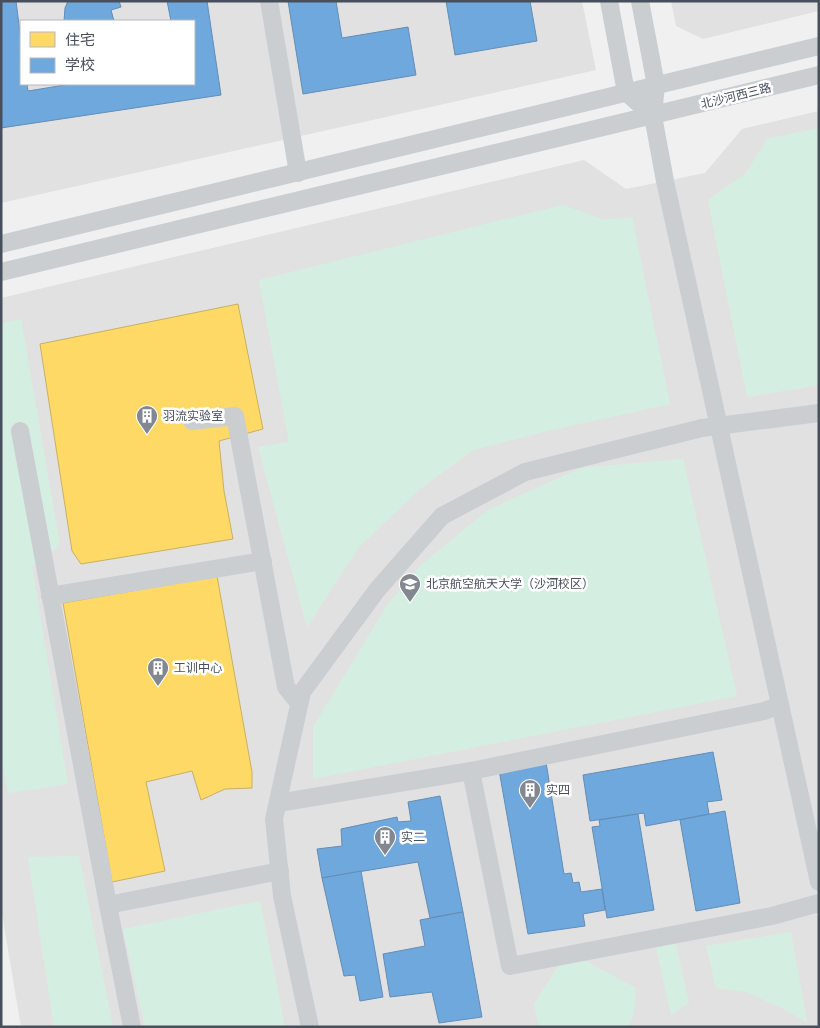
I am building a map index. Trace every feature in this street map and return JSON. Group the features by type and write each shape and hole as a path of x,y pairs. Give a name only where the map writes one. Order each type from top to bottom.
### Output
{"street":[{"path":"269,1 298,173"},
{"path":"609,1 626,92 653,116"},
{"path":"640,1 656,85 653,116 665,181 819,882"},
{"path":"1,244 819,46"},
{"name":"北沙河西三路","path":"1,272 819,76"},
{"path":"310,1027 282,896 274,819 302,692 377,590 442,516 525,472 702,428 819,413"},
{"path":"192,421 236,416 286,687 299,703"},
{"path":"20,431 132,1027"},
{"path":"50,596 263,561"},
{"path":"278,803 471,771 764,711 780,705"},
{"path":"471,771 510,966 772,916 819,903"},
{"path":"108,905 280,871"}],"shaded area":[{"path":"1,1 582,1 596,70 1,203"},
{"path":"671,1 819,1 819,11 703,39 676,26"},
{"name":"北京航空航天大学（沙河校区）","path":"819,111 819,1027 21,1027 1,908 1,298 584,160 626,189 705,173 742,129"}],"green space":[{"path":"819,128 819,385 747,397 708,200 746,173 767,139"},
{"path":"563,205 604,220 632,217 670,404 547,431 473,450 420,489 359,547 307,627 258,447 289,442 259,280"},
{"path":"21,319 60,545 32,566 68,784 8,793 1,756 1,323"},
{"path":"683,459 737,696 313,779 313,727 388,604 421,565 488,510 581,468"},
{"path":"79,856 113,1027 54,1027 28,857"},
{"path":"260,901 285,1027 145,1027 123,929"},
{"path":"791,932 807,1023 784,1009 746,992 716,988 706,946"},
{"path":"676,944 689,1003 671,1015 656,947"},
{"path":"582,959 636,988 633,1017 627,1027 539,1027 534,1004 562,960"}],"building: 住宅":[{"name":"羽流实验室","path":"238,304 263,429 219,441 224,491 233,539 81,564 72,551 40,344"},
{"name":"工训中心","path":"217,576 252,772 252,788 225,789 201,800 192,771 146,782 165,871 112,882 63,603"}],"building: 学校":[{"path":"1,1 16,1 20,33 20,85 27,85 28,91 65,85 195,85 195,20 171,20 167,1 207,1 221,95 1,128"},
{"path":"68,1 119,1 121,7 111,10 114,20 64,20 65,8"},
{"path":"288,1 336,1 342,38 408,27 416,75 303,94"},
{"path":"446,1 530,1 537,41 455,55"},
{"path":"713,752 722,800 707,802 709,814 646,826 644,813 590,821 583,775"},
{"name":"实四","path":"546,762 564,874 571,873 573,883 579,882 581,892 602,889 605,910 583,914 585,926 528,934 499,770"},
{"name":"实二","path":"440,796 463,912 430,918 418,862 322,878 317,849 342,846 341,829 397,817 398,822 411,821 408,802"},
{"path":"725,811 740,903 696,911 680,820"},
{"path":"638,814 654,910 607,918 592,827 600,826 599,820"},
{"path":"361,871 383,997 360,1001 355,975 344,976 322,878"},
{"path":"463,912 482,1017 439,1023 432,992 390,997 383,954 425,946 420,920"}],"place":[{"name":"羽流实验室","path":"147,435"},
{"name":"北京航空航天大学（沙河校区）","path":"410,603"},
{"name":"工训中心","path":"158,687"},
{"name":"实四","path":"530,809"},
{"name":"实二","path":"385,856"}]}
